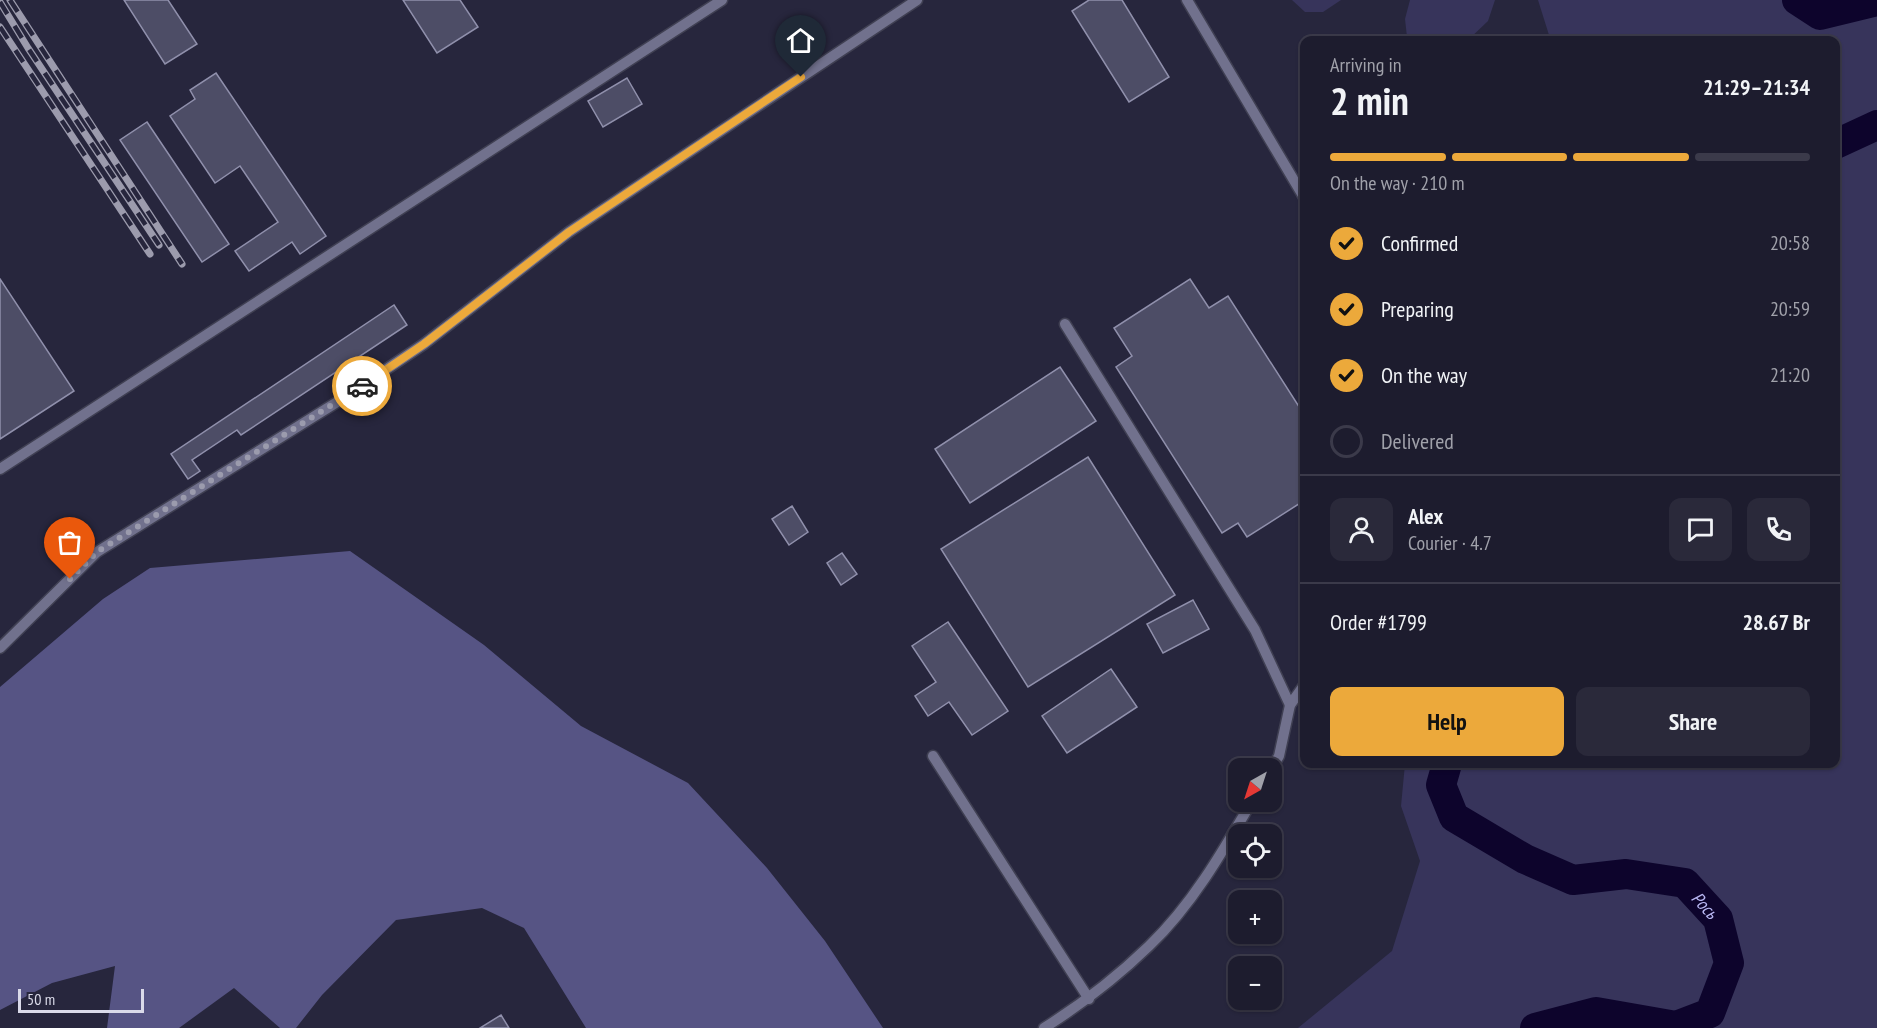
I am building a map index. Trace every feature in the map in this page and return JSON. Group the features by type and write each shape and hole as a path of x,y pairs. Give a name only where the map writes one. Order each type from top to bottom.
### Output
{"lane":[{"path":"0,469 709,3 722,0"},
{"path":"0,648 97,552 351,393 424,344 569,232 917,0"},
{"path":"1187,0 1300,191"},
{"path":"1065,324 1255,630 1290,705"},
{"path":"1278,758 1290,705 1300,691"},
{"path":"933,756 1089,999"},
{"path":"1044,1028 1089,999 1150,945 1183,906 1220,856 1246,812"}],"shaded area":[{"path":"1292,0 1341,0 1323,12 1305,12"},
{"path":"1410,0 1495,0 1488,21 1472,36 1407,36 1405,19"},
{"path":"1538,0 1877,0 1877,1028 1298,1028 1392,951 1420,861 1401,806 1405,768 1840,768 1840,36 1549,35"},
{"path":"350,551 484,645 581,726 688,783 767,868 825,941 883,1028 586,1028 524,928 482,908 396,920 322,995 296,1028 280,1028 234,988 179,1028 107,1028 115,966 52,983 0,1010 0,687 103,599 150,568"}],"building":[{"path":"124,0 168,0 197,44 165,64"},
{"path":"403,0 460,0 478,27 437,53"},
{"path":"1089,0 1122,0 1169,77 1129,102 1072,11"},
{"path":"216,73 326,236 300,254 292,242 249,271 235,251 278,222 240,166 215,183 170,116 195,99 190,90"},
{"path":"627,78 642,104 603,127 588,101"},
{"path":"147,122 229,244 202,262 120,140"},
{"path":"0,279 74,391 0,439"},
{"path":"1190,279 1209,308 1228,296 1300,408 1300,503 1247,537 1238,523 1222,533 1116,367 1132,356 1114,328"},
{"path":"394,305 407,325 241,435 237,430 192,460 200,471 188,479 171,454"},
{"path":"1060,367 1096,421 970,503 935,449"},
{"path":"1088,457 1175,595 1028,687 941,549"},
{"path":"792,506 808,532 789,545 772,519"},
{"path":"842,553 857,574 841,585 827,563"},
{"path":"1193,600 1209,629 1163,653 1147,624"},
{"path":"948,622 1008,711 972,735 949,702 928,716 915,696 936,682 912,646"},
{"path":"1111,669 1137,707 1067,753 1042,716"},
{"path":"501,1015 509,1028 480,1028"}],"waterway":[{"name":"Рось","path":"1797,0 1820,15 1877,1"},
{"name":"Рось","path":"1840,142 1877,125"},
{"name":"Рось","path":"1446,768 1441,785 1454,817 1525,859 1573,880 1626,874 1685,883 1718,919 1729,963 1710,1013 1676,1026 1596,1012 1535,1028"}],"railway":[{"path":"10,0 182,264"},
{"path":"0,2 159,245"},
{"path":"0,27 150,254"}],"way so far":[{"path":"70,579 97,552 362,386"}],"route":[{"path":"362,386 424,344 569,232 801,77"}]}
